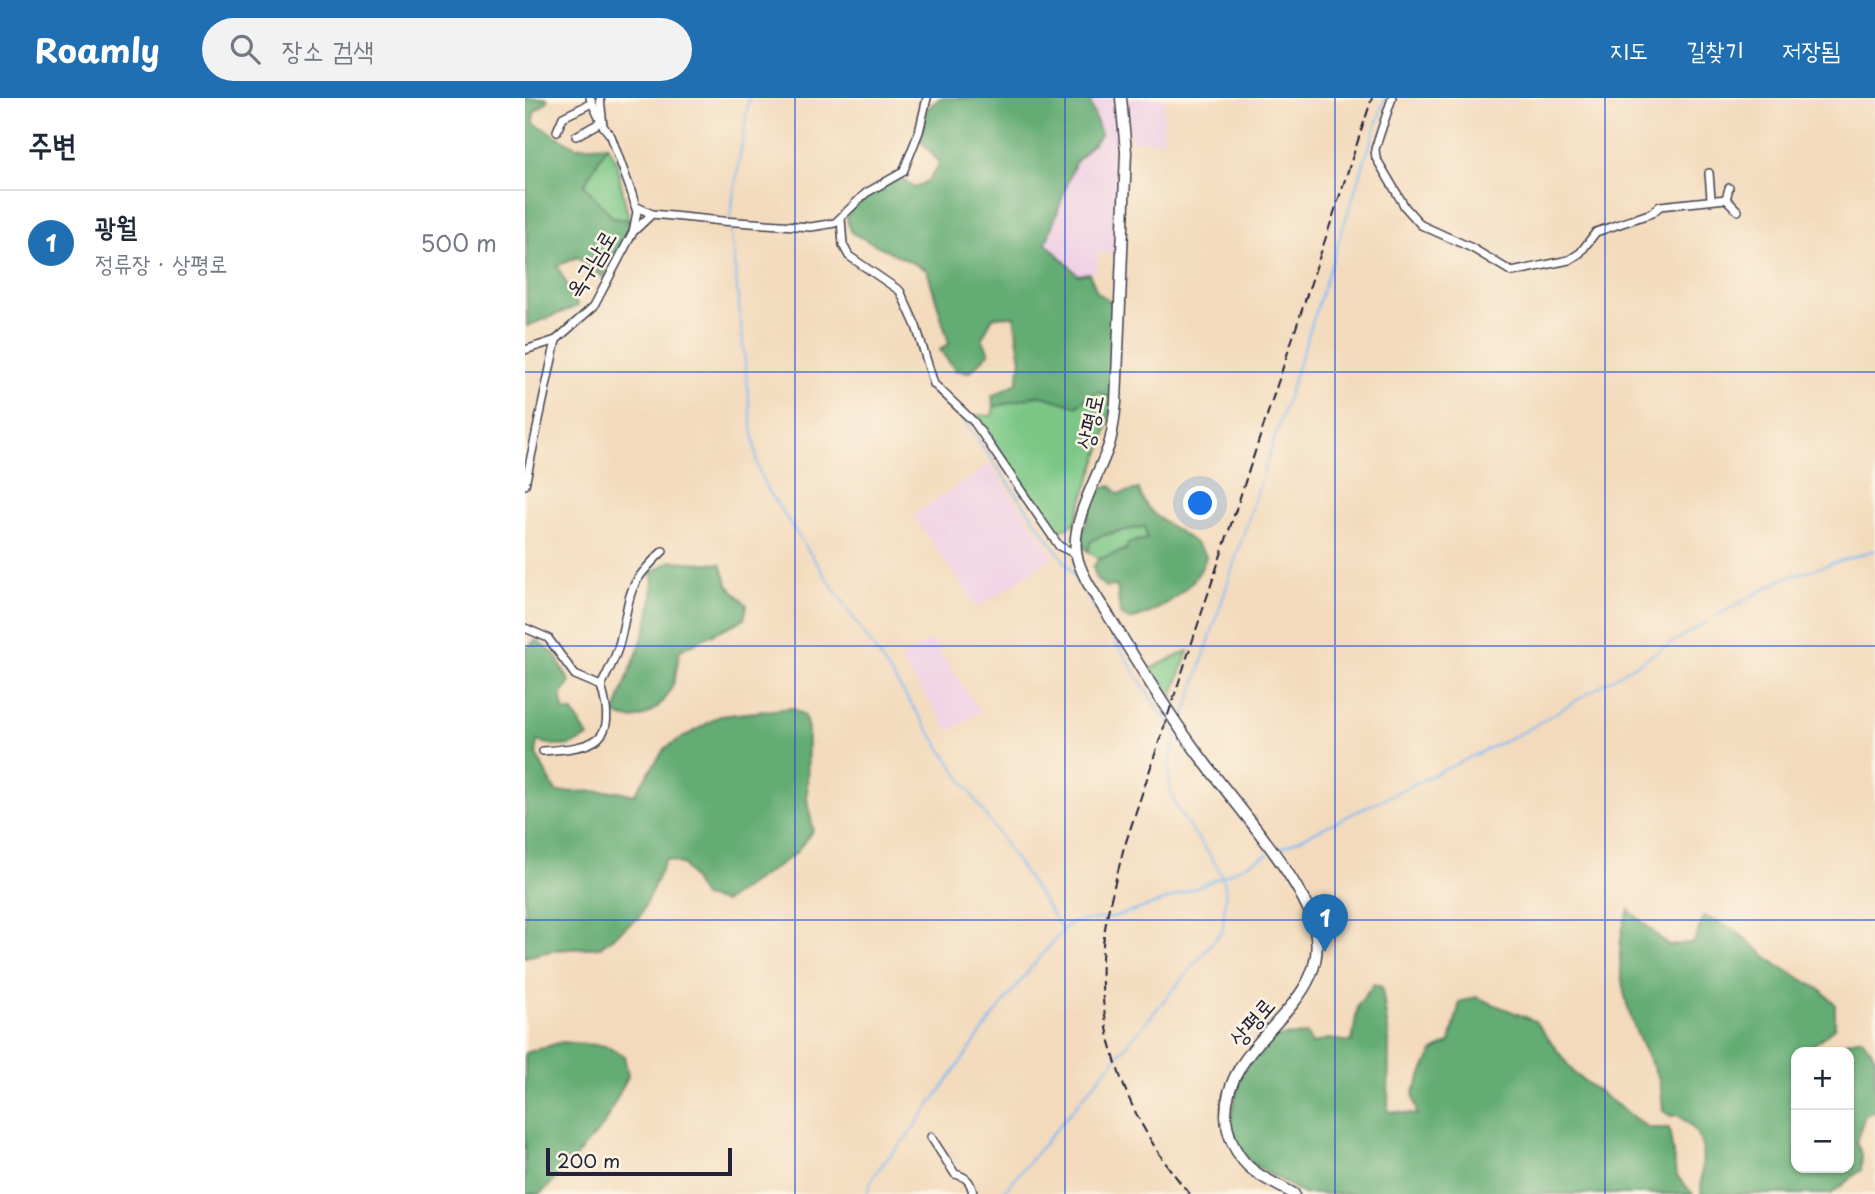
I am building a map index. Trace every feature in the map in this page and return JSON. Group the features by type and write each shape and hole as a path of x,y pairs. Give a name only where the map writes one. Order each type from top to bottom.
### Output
{"main road":[{"name":"상평로","path":"1121,98 1126,152 1117,403 1109,444 1076,537 1076,554 1092,588 1175,723 1275,858 1308,911 1316,933 1314,966 1305,988 1235,1072 1227,1095 1226,1125 1236,1151 1250,1168 1293,1194"}],"street":[{"name":"옥구남로","path":"556,341 594,306 633,232 635,206 611,136 602,124 600,98"},
{"path":"823,226 841,219 850,206 866,193 903,172 919,132 927,98"},
{"path":"1392,98 1375,149 1376,158 1405,207 1421,225 1472,248 1512,272 1569,260 1580,253 1596,232 1653,213 1660,206 1700,203 1711,198 1726,199 1738,211"},
{"path":"557,131 563,117 591,101 602,124 576,136"},
{"path":"1709,173 1711,198"},
{"path":"1726,199 1729,188"},
{"path":"635,206 652,214 837,227 842,234"},
{"path":"633,232 652,214"},
{"path":"841,219 843,245 849,256 900,291 916,326 934,384 974,422 1059,546 1076,554"},
{"path":"525,349 556,341 525,485"},
{"path":"543,751 583,748 600,735 609,720 601,686 620,643 628,595 646,567 663,551"},
{"path":"525,628 548,638 575,675 601,686"},
{"path":"931,1137 955,1174 965,1176 972,1185 974,1194"}],"shaded area":[{"path":"1089,98 1115,98 1122,111 1120,254 1097,253 1097,270 1078,276 1046,243 1075,163 1101,135"},
{"path":"1124,98 1165,98 1164,141 1131,141"},
{"path":"990,464 1054,556 978,608 913,515"},
{"path":"931,640 980,711 950,731 900,660"}],"green space":[{"path":"525,98 547,98 548,101 534,112 534,123 576,147 607,145 584,185 613,218 629,220 625,238 604,278 577,257 557,266 578,306 527,326"},
{"path":"940,98 1089,98 1101,135 1075,163 1046,243 1078,275 1089,273 1097,292 1117,306 1111,398 1098,391 1076,406 1039,395 994,407 992,396 1017,383 1021,361 1014,316 993,317 982,338 989,353 970,372 955,370 940,350 949,343 927,270 852,233 847,220 849,212 869,194 900,178 915,188 930,179 940,163 920,140 928,108"},
{"path":"607,145 616,161 629,220 613,218 584,185"},
{"path":"1098,391 1111,398 1107,429 1075,523 1056,533 975,415 992,416 994,407 1040,395 1076,406"},
{"path":"1112,486 1118,494 1139,489 1150,510 1199,547 1206,556 1195,578 1176,597 1152,612 1129,620 1120,614 1117,586 1106,587 1097,580 1093,567 1099,559 1126,550 1128,543 1147,539 1145,526 1097,538 1091,541 1088,551 1083,547 1082,536 1096,488"},
{"path":"1145,526 1148,539 1128,543 1127,549 1099,559 1088,551 1091,541 1097,538"},
{"path":"671,561 721,564 728,585 747,605 744,619 680,650 674,680 663,700 642,717 624,718 615,714 641,644 651,608 652,572"},
{"path":"536,640 554,654 570,682 561,696 563,711 573,712 588,737 575,744 563,746 538,741 536,754 556,792 618,791 634,795 665,748 720,716 792,708 804,715 808,729 807,799 813,830 795,854 724,902 703,897 684,865 666,859 640,916 600,947 555,950 525,957 525,650"},
{"path":"1188,651 1170,703 1150,669"},
{"path":"1629,910 1669,946 1694,942 1704,916 1735,930 1777,965 1821,990 1835,1004 1835,1027 1811,1047 1791,1047 1791,1173 1854,1173 1854,1047 1842,1047 1846,1042 1862,1038 1875,1055 1875,1111 1865,1115 1856,1142 1862,1155 1861,1170 1831,1194 1701,1194 1703,1159 1700,1141 1696,1132 1678,1115 1671,1116 1663,1111 1659,1080 1642,1046 1624,993 1620,959 1624,925"},
{"path":"1374,984 1382,987 1389,1039 1388,1111 1417,1115 1413,1093 1433,1051 1450,1042 1460,1002 1476,997 1535,1021 1575,1074 1648,1128 1669,1128 1676,1175 1693,1194 1303,1194 1253,1164 1240,1149 1230,1124 1239,1076 1272,1037 1307,1034 1312,1044 1328,1039 1352,1042 1358,1005"},
{"path":"562,1042 606,1046 624,1056 628,1076 603,1126 547,1188 539,1194 525,1194 525,1053"}],"waterway":[{"path":"730,218 749,98"},
{"path":"1182,724 1385,98"},
{"path":"730,223 752,427 758,468 767,489 1062,929"},
{"path":"965,422 1070,569 1154,703 1178,736"},
{"path":"1716,616 1785,578 1875,550"},
{"path":"1277,850 1529,729 1708,621"},
{"path":"1002,1194 1223,930 1225,895 1222,876 1172,796 1170,759 1178,736"},
{"path":"867,1194 873,1177 910,1133 1007,999 1070,923 1113,917 1153,905 1268,854"}],"railway":[{"path":"1190,1194 1148,1136 1131,1104 1118,1070 1103,1001 1105,929 1123,851 1372,98"}],"place":[{"name":"광월","path":"1325,952"}]}
